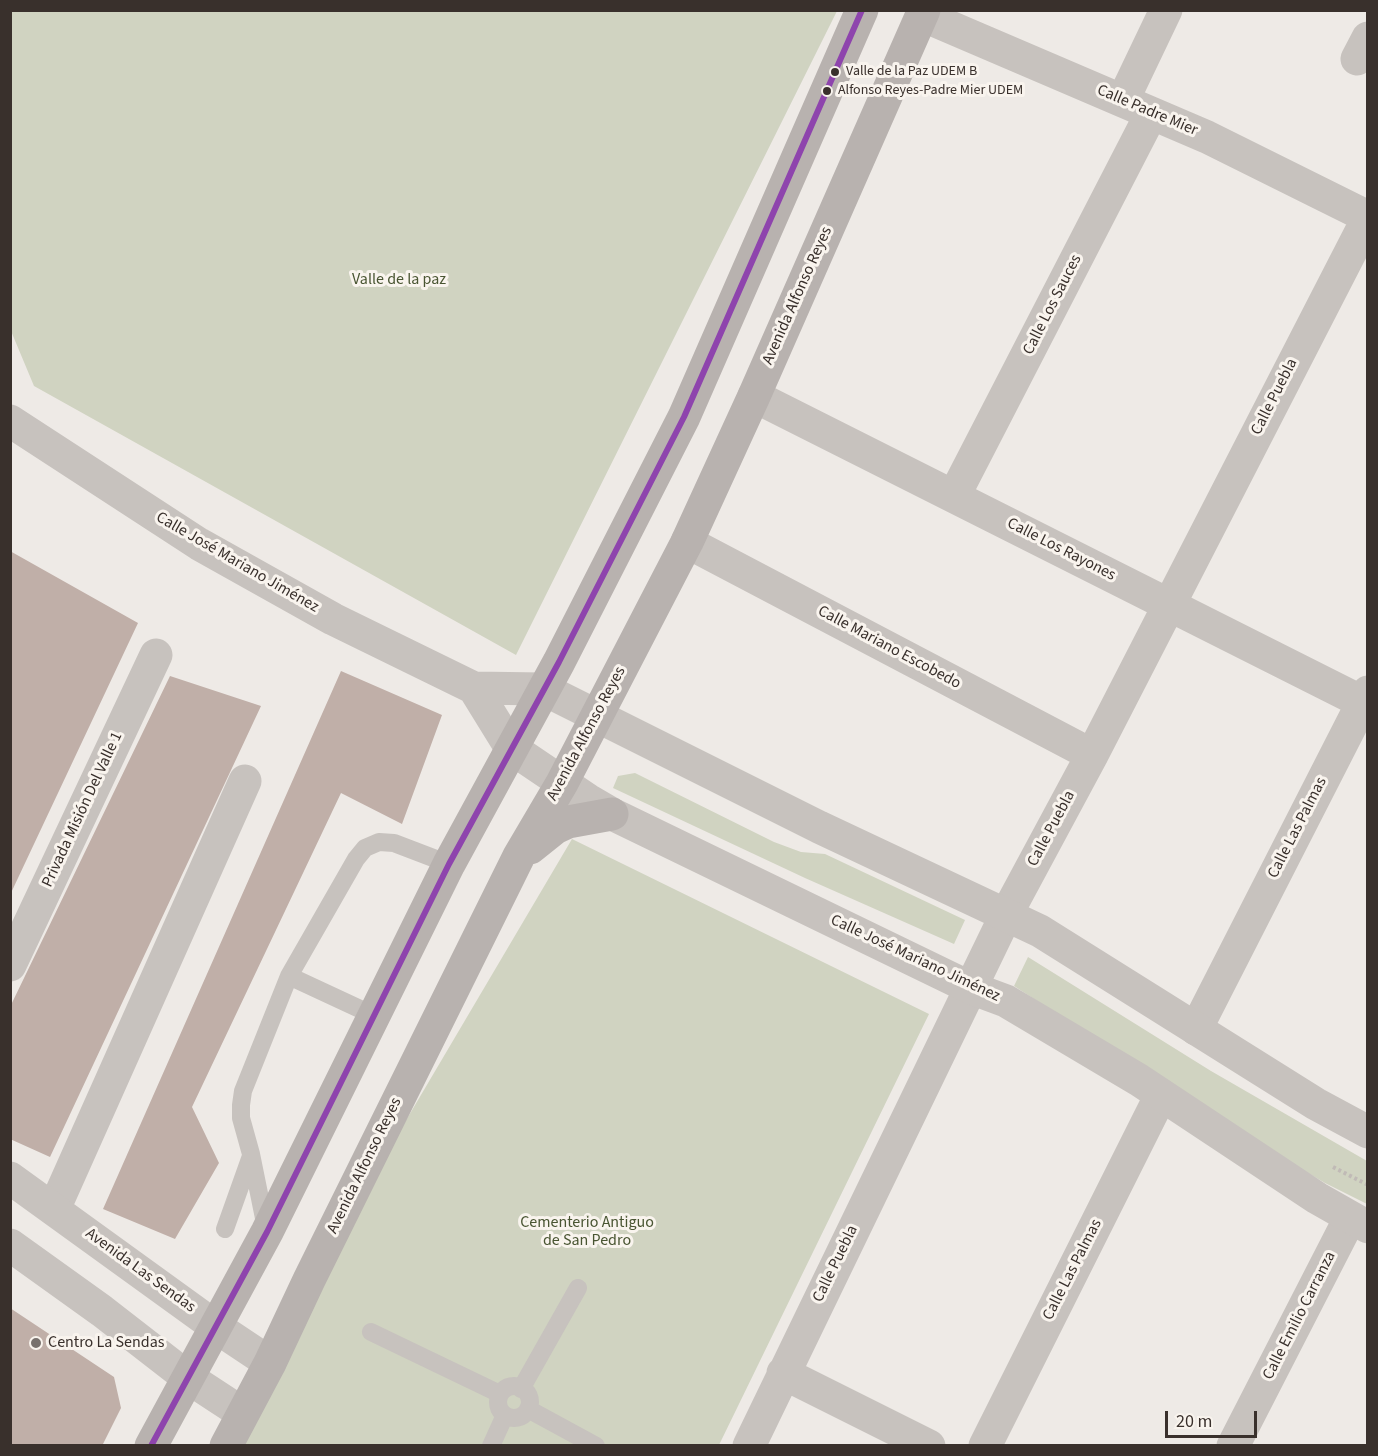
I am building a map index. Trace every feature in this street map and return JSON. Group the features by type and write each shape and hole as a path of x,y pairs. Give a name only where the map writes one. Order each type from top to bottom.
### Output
{"main road":[{"path":"151,1446 267,1232 450,864 684,417 862,10"},
{"name":"Avenida Alfonso Reyes","path":"226,1446 270,1364 351,1194 519,856 562,783 687,542 923,13"},
{"path":"519,856 555,828 568,822 612,814"}],"street":[{"name":"Calle Los Sauces","path":"954,496 1137,107 1166,10"},
{"name":"Calle Padre Mier","path":"923,13 957,19 1137,107 1207,137 1368,217"},
{"name":"Calle Puebla","path":"749,1446 1006,915 1092,755 1368,217"},
{"name":"Calle Los Rayones","path":"754,396 1168,604 1366,700"},
{"name":"Calle José Mariano Jiménez","path":"10,421 199,544 333,619 474,688 543,689 819,827 1040,931 1316,1104 1368,1132"},
{"name":"Calle Mariano Escobedo","path":"687,542 1092,755"},
{"name":"Privada Misión Del Valle 1","path":"10,965 156,655"},
{"name":"Calle José Mariano Jiménez","path":"474,688 511,748 612,814 971,988 1006,1001 1161,1095 1317,1198 1359,1222"},
{"name":"Calle Las Palmas","path":"1196,1029 1366,700"},
{"path":"54,1209 245,781"},
{"name":"Calle Las Palmas","path":"985,1446 1161,1095"},
{"name":"Avenida Las Sendas","path":"10,1178 270,1364"},
{"name":"Calle Emilio Carranza","path":"1233,1446 1359,1222"},
{"path":"10,1245 188,1377 242,1413"},
{"path":"783,1374 929,1446"}],"lane":[{"path":"267,1232 241,1118 243,1091 289,976 356,859 365,848 379,842 393,843 450,864"},
{"path":"289,976 375,1016"},
{"path":"225,1229 251,1154"},
{"path":"521,1389 578,1288"},
{"path":"371,1332 500,1394"},
{"path":"510,1387 521,1389 529,1397 528,1409 518,1418 505,1415 498,1401 500,1394 510,1387"},
{"path":"528,1409 596,1446"},
{"path":"491,1446 505,1415"}],"green space":[{"name":"Valle de la paz","path":"10,11 837,11 516,655 34,386 11,331"},
{"path":"635,773 774,842 801,852 825,854 965,920 954,944 805,878 613,788 618,776"},
{"name":"Cementerio Antiguo de San Pedro","path":"572,839 929,1014 719,1445 244,1446 395,1139"},
{"path":"1028,957 1211,1071 1367,1161 1367,1204 1325,1183 1261,1145 1014,986"}],"building":[{"path":"10,551 138,623 10,895"},
{"path":"341,671 442,715 402,824 341,793 192,1107 219,1163 175,1239 103,1209"},
{"path":"170,676 261,706 50,1157 10,1139 10,1007"},
{"name":"Centro La Sendas","path":"10,1308 114,1377 121,1408 102,1446 10,1446"}],"transit line":[{"path":"151,1446 267,1232 449,864 559,662 684,417 862,10"}],"place":[{"name":"Valle de la Paz UDEM B","path":"835,72"},
{"name":"Alfonso Reyes-Padre Mier UDEM","path":"827,91"},
{"name":"Centro La Sendas","path":"36,1343"}]}
